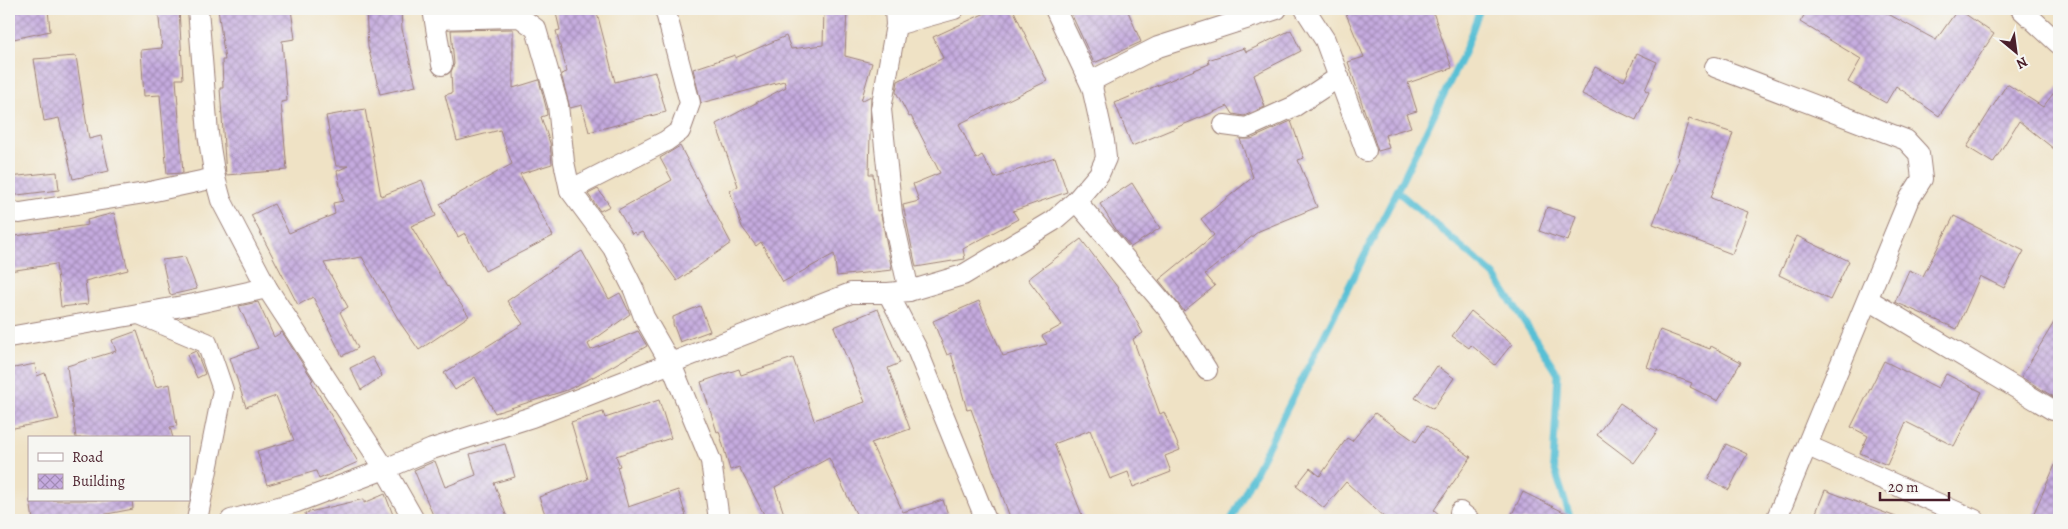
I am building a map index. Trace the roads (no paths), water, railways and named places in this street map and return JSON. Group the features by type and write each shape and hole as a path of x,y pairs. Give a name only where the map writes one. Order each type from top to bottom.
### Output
{"street":[{"path":"198,9 208,134 215,178 221,200 267,288 385,469 414,520"},
{"path":"570,190 680,132 690,103 665,9"},
{"path":"909,291 892,214 881,110 896,17 954,9"},
{"path":"230,520 297,502 432,449 532,417 851,293 909,291 963,275 1053,221 1076,201 1099,174 1106,158 1092,87 1054,9"},
{"path":"1092,87 1095,79 1158,47 1277,9"},
{"path":"1305,9 1326,40 1366,150"},
{"path":"2021,9 2059,44"},
{"path":"442,65 434,14 520,17 536,29 558,104 564,162 570,190 613,248 634,290 644,317 671,364 711,461 719,520"},
{"path":"1715,67 1906,140 1919,154 1922,179 1908,201 1869,300 1776,520"},
{"path":"1224,125 1246,128 1295,106 1339,77"},
{"path":"9,212 20,213 145,193 215,178"},
{"path":"1076,201 1169,310 1207,370"},
{"path":"9,338 267,288"},
{"path":"888,293 916,347 986,520"},
{"path":"1869,300 2053,410"},
{"path":"139,314 207,343 223,390 197,520"},
{"path":"1808,446 1975,520"}],"waterway":[{"path":"1231,520 1397,191 1464,53 1480,9"},
{"path":"1397,191 1494,275 1558,374 1553,464 1571,520"}]}
